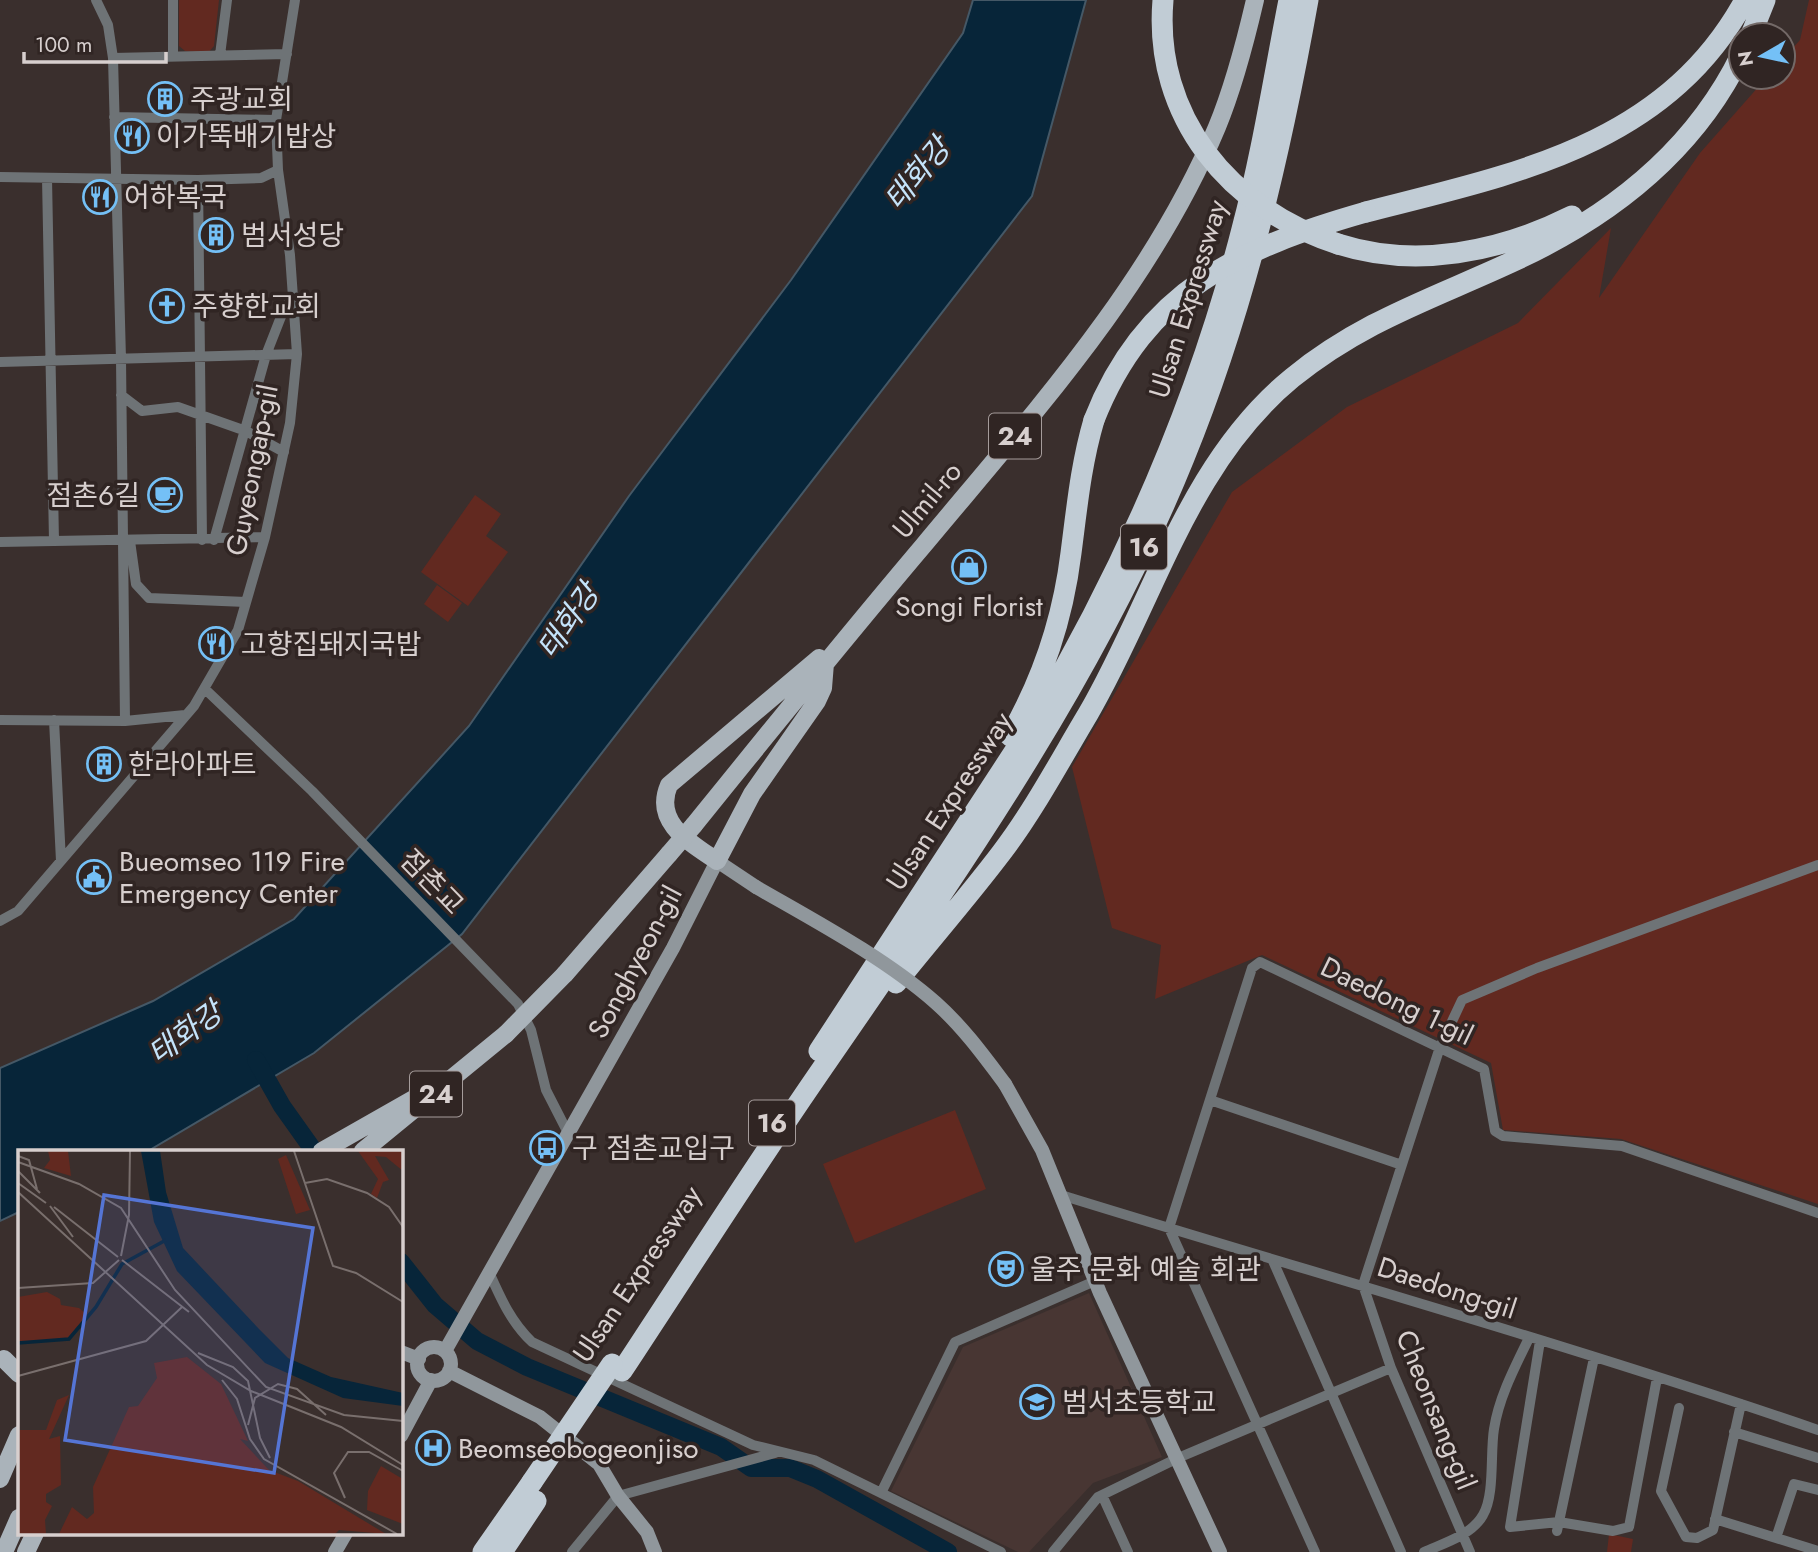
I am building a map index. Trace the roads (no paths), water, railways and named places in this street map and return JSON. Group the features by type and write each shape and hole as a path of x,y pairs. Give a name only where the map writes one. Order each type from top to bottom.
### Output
{"highway":[{"path":"1163,0 1162,33 1169,77 1177,102 1204,150 1232,183 1269,214 1338,244 1373,254 1420,257 1486,248 1552,226 1586,209 1644,169 1671,144 1727,73"},
{"name":"Ulsan Expressway","path":"502,1552 538,1486 1067,667 1123,555 1174,436 1202,362 1242,228 1289,0"},
{"name":"Ulsan Expressway","path":"617,1367 847,1035 991,820 1058,711 1112,613 1165,501 1206,400 1250,262 1287,113 1308,0"},
{"path":"931,881 935,859 1019,719 1046,662 1065,588 1081,468 1094,420 1113,376 1144,331 1197,281 1264,245 1366,212 1537,165 1611,133 1662,100 1693,72 1725,34 1745,0"},
{"path":"1757,21 1765,0"},
{"path":"847,1035 873,1014 1004,849 1090,710 1195,498 1242,428 1264,404 1321,356 1376,321 1545,246 1617,202 1671,155 1699,124 1727,83"},
{"name":"Ulsan Expressway","path":"483,1552 538,1486"}],"main road":[{"name":"Ulmil-ro","path":"464,1071 506,1034 565,974 669,854 851,631 1041,405 1149,255 1201,163 1218,125 1240,62 1255,0"},
{"path":"825,663 825,679 817,701 752,794 717,861 673,827 667,818 664,797 669,785 851,631"},
{"path":"324,1150 464,1071"},
{"path":"385,1150 464,1071"},
{"name":"24","path":"364,1150 464,1071"},
{"path":"8,1358 18,1373"},
{"path":"0,1479 18,1437"},
{"path":"4,1552 18,1520"},
{"path":"26,1552 35,1534"}],"street":[{"path":"96,0 108,25 113,58 126,541 125,721"},
{"path":"173,0 173,56"},
{"path":"220,55 227,0"},
{"name":"Guyeongap-gil","path":"0,920 18,911 206,690 238,630 265,537 284,452 290,423 297,354 294,295 278,170 276,120 295,0"},
{"path":"113,58 287,54"},
{"path":"114,117 276,120"},
{"path":"0,177 198,180 261,178 278,170"},
{"path":"47,178 54,541"},
{"path":"198,180 201,417 208,540"},
{"path":"208,540 246,431 266,355 284,309 294,295"},
{"path":"0,362 297,354"},
{"path":"121,395 142,411 178,407 246,431 284,452"},
{"path":"0,542 265,537"},
{"path":"126,541 136,584 149,598 246,602"},
{"name":"점촌교","path":"206,690 329,809 518,1004 531,1030 546,1090 567,1131"},
{"path":"0,720 125,721 185,715"},
{"path":"54,720 61,861"},
{"path":"717,861 846,939 935,1002 972,1040 1005,1084 1032,1130 1095,1281 1220,1552"},
{"name":"Songhyeon-gil","path":"567,1131 596,1086 673,948 717,861"},
{"path":"1363,1284 1399,1164 1440,1047 1462,1000 1538,968 1818,865"},
{"name":"Daedong 1-gil","path":"1169,1228 1252,968 1260,962 1484,1069 1496,1131 1503,1136 1622,1146 1818,1213"},
{"path":"1210,1100 1399,1164"},
{"path":"419,1359 422,1374 431,1380 442,1379 449,1371 451,1360 448,1345 567,1131"},
{"name":"Daedong-gil","path":"1060,1195 1273,1261 1363,1284 1818,1430"},
{"path":"1169,1228 1315,1552"},
{"path":"1273,1261 1401,1552"},
{"path":"489,1272 506,1310 532,1342 753,1445 814,1460 1001,1552"},
{"path":"881,1493 955,1342 1095,1281"},
{"name":"Cheonsang-gil","path":"1363,1284 1391,1368 1470,1552"},
{"path":"1535,1340 1510,1527 1558,1526 1613,1531 1629,1527 1657,1378"},
{"path":"1424,1552 1462,1535 1483,1516 1488,1501 1494,1427 1506,1386 1535,1340"},
{"path":"419,1359 430,1348 448,1345"},
{"path":"402,1352 419,1359"},
{"path":"1558,1526 1594,1358"},
{"path":"1053,1552 1102,1495 1178,1458 1391,1368"},
{"path":"449,1371 540,1417 599,1464 618,1496 647,1532 655,1552"},
{"path":"402,1434 431,1380"},
{"path":"1679,1408 1661,1491 1686,1537 1697,1538 1713,1530 1741,1404"},
{"path":"1734,1432 1818,1458"},
{"path":"572,1552 618,1496 758,1455 783,1451"},
{"path":"1776,1538 1794,1484 1818,1490"},
{"path":"1102,1495 1128,1552"},
{"path":"1715,1520 1818,1551"},
{"path":"335,1552 345,1534"}],"water":[{"name":"태화강","path":"973,0 1086,0 1032,196 462,934 314,1053 150,1150 18,1150 18,1212 0,1221 0,1068 153,1001 294,919 469,726 629,496 791,280 963,33"}],"waterway":[{"path":"256,1060 282,1106 313,1150"},
{"path":"402,1263 435,1305 477,1341 527,1367 721,1447 751,1468 790,1468 817,1479 948,1552"}],"place":[{"name":"주광교회","path":"165,99"},
{"name":"이가뚝배기밥상","path":"132,136"},
{"name":"어하복국","path":"100,197"},
{"name":"범서성당","path":"216,235"},
{"name":"주향한교회","path":"167,306"},
{"name":"점촌6길","path":"165,495"},
{"name":"Songi Florist","path":"969,567"},
{"name":"고향집돼지국밥","path":"216,644"},
{"name":"한라아파트","path":"104,764"},
{"name":"Bueomseo 119 Fire Emergency Center","path":"94,877"},
{"name":"구 점촌교입구","path":"547,1148"},
{"name":"울주 문화 예술 회관","path":"1006,1269"},
{"name":"범서초등학교","path":"1037,1402"},
{"name":"Beomseobogeonjiso","path":"433,1448"}]}
